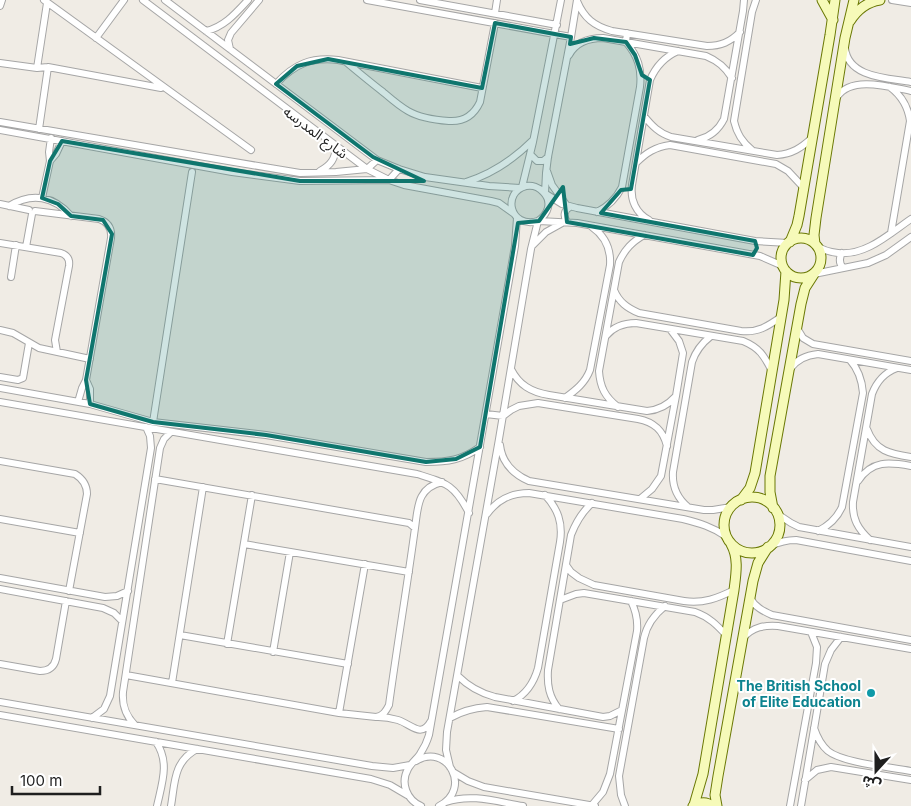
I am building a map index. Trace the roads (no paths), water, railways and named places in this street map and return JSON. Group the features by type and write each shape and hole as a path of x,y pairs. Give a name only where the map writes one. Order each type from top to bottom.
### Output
{"street":[{"path":"0,6 2,0"},
{"path":"96,38 124,0"},
{"name":"شارع المدرسه","path":"143,0 367,169 389,180 417,188 499,203 515,215"},
{"name":"شارع المدرسه","path":"165,0 377,160 399,170 424,176 465,183 521,188"},
{"path":"206,31 222,25 248,0"},
{"path":"230,49 228,40 231,33 259,0"},
{"path":"367,0 571,37"},
{"path":"420,0 557,25"},
{"path":"495,14 497,0"},
{"path":"442,805 452,794 454,788 455,777 446,750 446,741 511,368 525,247 517,232 515,215 511,207 513,196 521,188 531,155 561,0"},
{"path":"577,0 584,15 590,21 596,26 612,31 707,46 722,45 740,32"},
{"path":"410,806 404,780 405,775 427,742 429,735 486,414 525,247 538,221 547,212 548,200 545,194 546,168 577,0"},
{"path":"822,0 833,20"},
{"path":"499,439 500,451 505,461 512,470 529,481 713,510 731,507 741,500 750,488 757,464 786,290 785,269 781,258 797,225 835,0"},
{"path":"717,806 715,795 718,776 753,581 758,563 778,534 779,520 775,511 770,484 772,466 803,296 809,281 818,270 821,260 821,254 814,235 816,218 845,42 854,0"},
{"path":"849,23 860,9 880,0"},
{"path":"892,0 908,2"},
{"path":"37,68 45,1 251,150"},
{"path":"696,141 710,136 724,119 744,2 755,3 734,121 738,135 753,151"},
{"path":"346,62 407,110 426,118 463,120 469,117 480,102 495,23"},
{"path":"597,212 609,205 619,194 622,187 641,78 639,62 626,42 627,33"},
{"path":"830,35 840,33 845,42 845,54 849,61 861,71 911,82"},
{"path":"567,58 571,50 585,40 603,38 706,56 721,64 732,78"},
{"path":"706,56 708,52 707,46"},
{"path":"652,222 645,218 635,206 631,189 650,80 653,72 664,59 678,51"},
{"path":"276,84 290,71 307,62 317,59 328,59 482,88"},
{"path":"0,62 37,68 48,67 165,88"},
{"path":"39,129 48,67"},
{"path":"867,84 865,79 868,74"},
{"path":"641,78 646,77 650,80"},
{"path":"836,98 845,89 867,84 911,91"},
{"path":"890,87 902,98 910,121 892,233"},
{"path":"644,116 659,132 671,136 777,155 799,149 812,138"},
{"path":"724,119 729,122 734,121"},
{"path":"0,122 300,173 367,169 377,160"},
{"path":"0,130 232,172 300,180 389,180 399,170"},
{"path":"670,145 668,142 671,136"},
{"path":"42,198 50,161 51,138"},
{"path":"465,183 482,177 509,162 534,139"},
{"path":"50,161 56,154 62,141"},
{"path":"636,163 648,152 670,145 776,164 788,171 803,187"},
{"path":"318,173 331,164 336,154 336,147"},
{"path":"188,164 189,155"},
{"path":"531,155 534,159 540,161 548,157"},
{"path":"776,164 780,160 780,157 777,155"},
{"path":"546,168 556,193 569,206"},
{"path":"153,422 192,172"},
{"path":"521,188 535,186 556,201 597,212 756,241 789,242 803,238 827,251 842,253 869,248 911,219"},
{"path":"622,187 626,191 631,189"},
{"path":"26,247 34,198"},
{"path":"9,206 21,200 42,198 58,204 71,216"},
{"path":"0,204 103,220 109,226 112,234 90,359 86,380 80,392 78,402"},
{"path":"566,222 564,214 569,206"},
{"path":"515,215 527,223 538,221 566,222 768,258 790,274 799,278 859,266 877,260 911,237"},
{"path":"525,247 546,232 566,222"},
{"path":"565,398 583,383 590,370 610,260 605,240 591,226"},
{"path":"618,407 606,396 599,371 619,262 629,246 644,235"},
{"path":"753,255 757,248 756,241"},
{"path":"0,243 61,253 69,259 55,340 49,351"},
{"path":"11,277 16,245"},
{"path":"842,253 840,262 843,268"},
{"path":"610,260 615,258 619,262"},
{"path":"614,290 626,307 639,313 746,332 768,326 781,316"},
{"path":"636,323 639,313"},
{"path":"605,337 616,327 636,323 744,342 758,349 764,355 772,371"},
{"path":"797,328 808,342 911,361"},
{"path":"640,499 652,489 662,470 676,396 683,353 679,341 670,329"},
{"path":"0,330 13,333 39,348 90,359"},
{"path":"744,342 747,337 746,332"},
{"path":"693,521 696,517 692,508 682,502 677,496 672,480 694,355 701,344 712,336"},
{"path":"55,340 57,352"},
{"path":"0,378 18,380 23,378 29,343"},
{"path":"818,354 820,345"},
{"path":"683,353 690,352 694,355"},
{"path":"789,372 797,361 818,354 911,370"},
{"path":"818,531 835,519 842,507 863,393 859,372 850,360"},
{"path":"511,368 514,375 524,386 538,393 618,407 647,411 656,410 671,402 676,396"},
{"path":"870,540 856,523 853,516 853,502 872,394 879,380 897,368"},
{"path":"590,370 599,371"},
{"path":"86,380 90,389 90,404"},
{"path":"0,388 90,404 153,422 266,435 419,461 441,462 456,459 470,454 480,447"},
{"path":"21,406 22,392"},
{"path":"863,393 869,392 872,394"},
{"path":"547,404 549,395"},
{"path":"0,402 417,474 442,482 457,494 469,513"},
{"path":"486,414 503,416 519,406 538,403 638,419 652,423 657,427 662,433 667,446"},
{"path":"638,419 640,416 639,410"},
{"path":"92,718 104,709 110,696 151,446 150,436 146,427"},
{"path":"866,427 877,445 883,450 911,457"},
{"path":"136,725 126,714 123,692 160,448 164,439 171,432"},
{"path":"264,448 266,435"},
{"path":"151,446 157,444 160,448"},
{"path":"891,463 889,458 893,454"},
{"path":"0,461 69,473 79,477 86,485 87,494 69,591"},
{"path":"417,474 420,468 419,461"},
{"path":"856,484 868,470 875,466 891,463 911,466"},
{"path":"757,464 762,467 772,466"},
{"path":"662,470 673,472"},
{"path":"155,479 406,522 415,528"},
{"path":"529,481 527,486 529,492"},
{"path":"376,717 384,714 389,704 420,497 427,488 442,482"},
{"path":"172,683 203,487"},
{"path":"486,515 492,506 509,495 529,492 693,521 712,528 729,540 736,548 749,553 756,553 778,542 787,540 911,561"},
{"path":"228,644 252,495"},
{"path":"513,701 526,691 536,676 561,533 559,516 545,495"},
{"path":"741,500 748,498 762,500 791,524 809,529 911,547"},
{"path":"843,500 848,504 853,502"},
{"path":"559,709 550,695 548,670 571,535 581,514 592,503"},
{"path":"694,806 703,774 736,577 735,550 724,525 725,518 731,507"},
{"path":"0,519 80,533"},
{"path":"807,542 806,533 809,529"},
{"path":"561,533 568,532 571,535"},
{"path":"244,544 409,572"},
{"path":"273,652 290,552"},
{"path":"132,562 143,563"},
{"path":"339,713 365,564"},
{"path":"566,566 578,578 594,585 684,601 697,602 715,599 734,590"},
{"path":"736,577 745,577 753,581"},
{"path":"0,578 105,597 117,596 128,591"},
{"path":"13,592 14,580"},
{"path":"592,594 590,588 594,585"},
{"path":"0,589 103,608 114,613 122,621"},
{"path":"560,600 576,594 592,594 695,612 709,618 727,636"},
{"path":"103,608 107,603 105,597"},
{"path":"750,598 758,608 780,617 911,640"},
{"path":"0,702 382,767 392,768 412,764 425,757 436,758 476,785 594,806 603,792 610,774 637,631 636,612 631,600"},
{"path":"0,664 45,671 52,667 56,659 66,601"},
{"path":"695,612 697,602"},
{"path":"625,806 621,795 620,776 645,633 653,618 665,606"},
{"path":"778,626 775,621 780,617"},
{"path":"742,639 754,628 778,626 911,649"},
{"path":"637,631 641,629 645,633"},
{"path":"790,806 816,663 817,647 811,632"},
{"path":"180,635 348,664"},
{"path":"801,806 825,664 831,650 841,637"},
{"path":"816,663 822,662 825,664"},
{"path":"538,668 544,672 548,670"},
{"path":"126,675 339,713 386,717 420,730 426,728 432,720"},
{"path":"458,676 474,690 513,701 603,717 622,710"},
{"path":"111,689 116,693 123,692"},
{"path":"504,709 503,703 506,699"},
{"path":"450,718 464,711 487,707 618,729"},
{"path":"52,724 54,711"},
{"path":"0,715 371,779 390,786 421,806"},
{"path":"814,728 821,743 827,750 841,758 911,771"},
{"path":"156,742 160,748 164,763 157,806"},
{"path":"258,760 260,747"},
{"path":"171,806 179,766 189,753 196,749"},
{"path":"838,768 837,762 841,758"},
{"path":"805,780 817,770 831,767 911,780"},
{"path":"610,774 620,776"},
{"path":"703,774 708,778 718,776"},
{"path":"493,789 490,795 494,803"},
{"path":"442,805 472,797 494,803 523,806"},
{"path":"694,806 702,802 712,806"}],"place":[{"name":"The British School of Elite Education","path":"871,693"}]}
